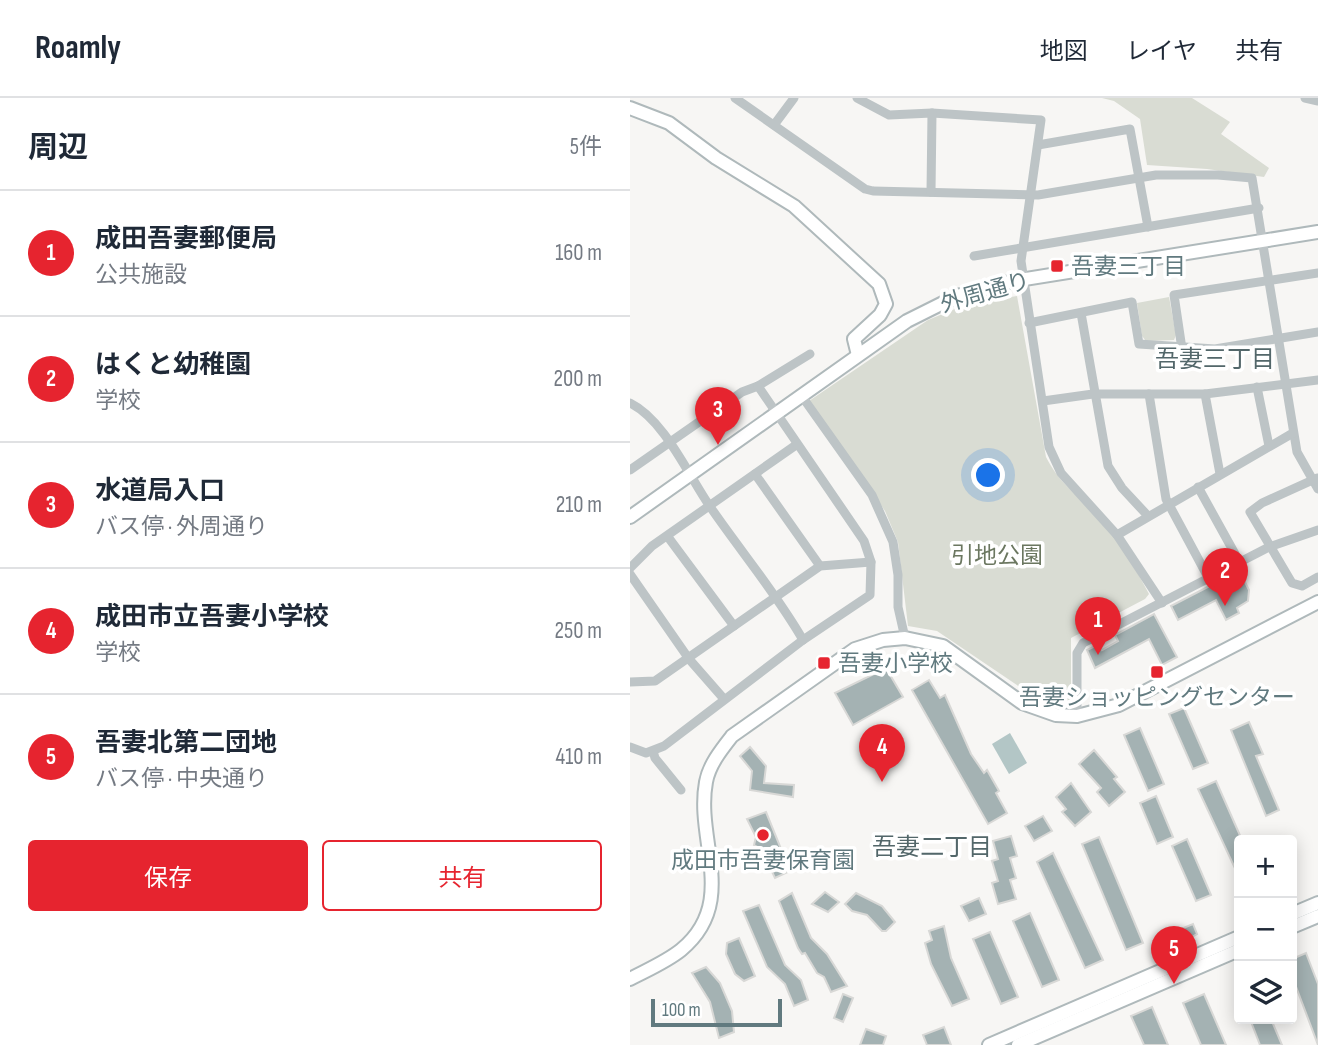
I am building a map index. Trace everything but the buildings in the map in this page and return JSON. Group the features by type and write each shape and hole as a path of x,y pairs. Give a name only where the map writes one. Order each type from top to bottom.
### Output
{"street":[{"path":"734,98 866,189 1030,195 1052,194 1140,178 1218,175 1252,178 1297,452 1315,479 1318,489"},
{"path":"774,125 794,98"},
{"path":"857,98 889,115 932,113 1041,120 1023,249 1023,280 1052,456 1061,473 1117,535 1162,603"},
{"path":"1305,98 1318,101"},
{"path":"630,108 668,123 716,158 781,196 815,223 879,284 886,304 880,315 854,339 858,355"},
{"path":"931,192 932,113"},
{"path":"1038,145 1127,128 1131,134 1149,228"},
{"path":"974,256 1259,208"},
{"name":"外周通り","path":"630,517 907,321 941,303 975,290 1023,280 1318,232"},
{"path":"1182,349 1174,295 1318,273"},
{"path":"1029,323 1132,302 1139,344 1182,349 1215,349 1318,332"},
{"path":"1081,313 1093,394 1108,466 1122,488 1148,516"},
{"path":"630,470 742,392 758,386 810,354"},
{"path":"1043,401 1093,394 1205,394 1318,380"},
{"path":"630,747 646,753 653,751 803,640 870,595 871,562 864,541 758,386"},
{"path":"1257,387 1269,446"},
{"path":"1149,394 1168,503 1209,579"},
{"path":"1205,394 1220,474"},
{"path":"802,395 872,495 893,542 898,575 898,607 905,638"},
{"path":"630,403 643,411 669,442 710,507 778,596 803,640"},
{"path":"1117,535 1168,503 1293,433"},
{"path":"630,568 652,547 796,445"},
{"path":"755,474 820,566"},
{"path":"1315,479 1262,502 1251,512 1269,547 1298,586 1318,577"},
{"path":"1198,487 1240,563"},
{"path":"1077,716 1079,646 1269,547 1318,530"},
{"path":"667,537 734,626"},
{"path":"630,682 654,681 820,566 871,562"},
{"path":"630,575 689,659 724,699"},
{"path":"630,979 682,949 696,934 710,904 713,876 704,802 706,781 720,751 732,736 855,649 883,640 905,638 943,646 1022,703 1056,715 1077,716 1119,705 1318,602"},
{"path":"653,751 655,758 681,790"},
{"path":"1297,912 1318,902"},
{"path":"1297,925 1318,916"},
{"path":"989,1045 1234,939"},
{"path":"1018,1045 1234,952"}],"green space":[{"path":"1102,98 1192,98 1230,122 1221,134 1269,168 1264,177 1207,169 1147,165 1140,119 1114,101"},
{"name":"引地公園","path":"1017,296 1046,457 1064,483 1115,536 1149,594 1145,599 1071,638 1071,700 1066,704 1036,698 937,631 908,626 898,542 885,511 809,401 928,320 967,304"},
{"path":"1169,297 1176,335 1174,340 1146,341 1142,336 1137,303"}],"shaded area":[{"path":"1010,733 1027,763 1009,774 992,744"}],"place":[{"name":"吾妻三丁目","path":"1057,266"},
{"name":"水道局入口","path":"718,445"},
{"name":"はくと幼稚園","path":"1225,606"},
{"name":"成田吾妻郵便局","path":"1098,655"},
{"name":"吾妻小学校","path":"824,663"},
{"name":"吾妻ショッピングセンター","path":"1157,672"},
{"name":"成田市立吾妻小学校","path":"882,782"},
{"name":"成田市吾妻保育園","path":"763,835"},
{"name":"吾妻北第二団地","path":"1174,984"}],"district":[{"name":"吾妻三丁目","path":"1215,359"},
{"name":"吾妻二丁目","path":"932,847"}]}
